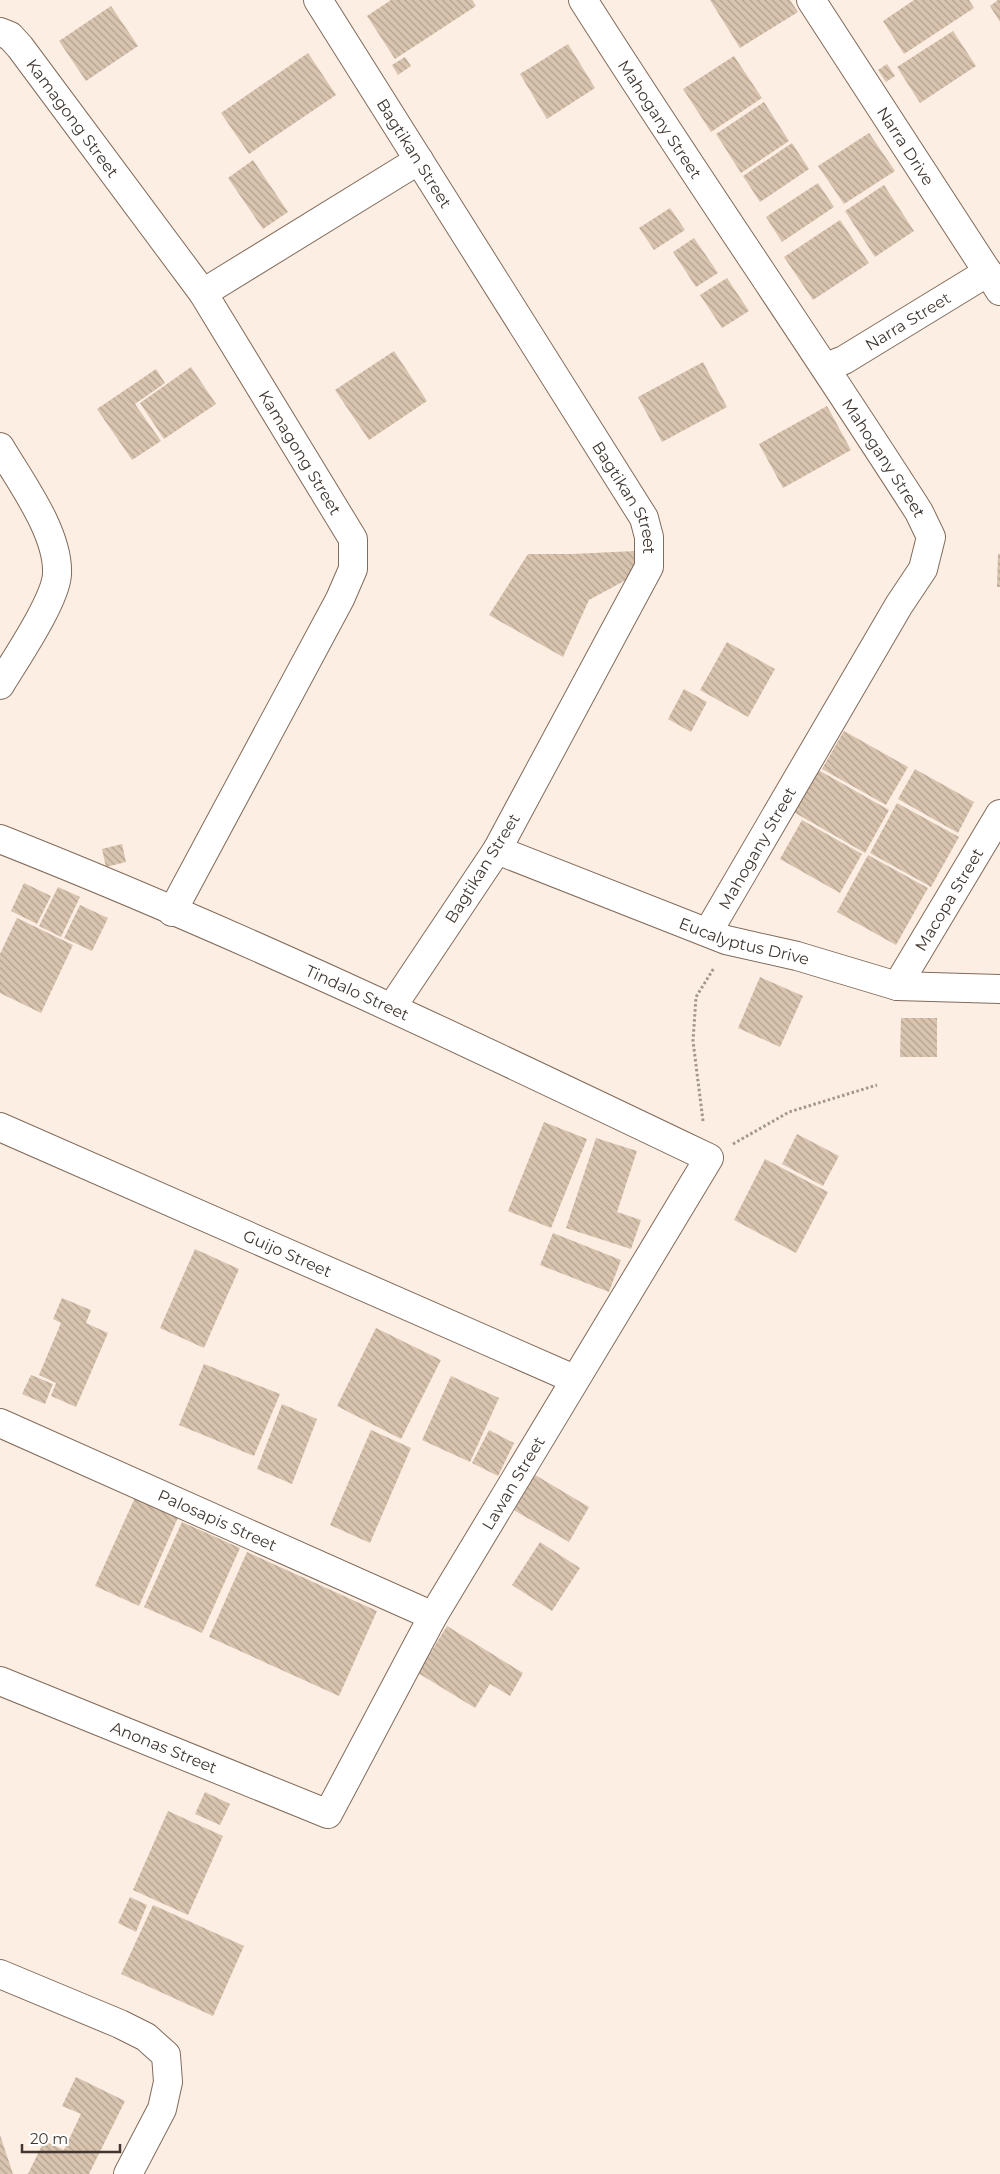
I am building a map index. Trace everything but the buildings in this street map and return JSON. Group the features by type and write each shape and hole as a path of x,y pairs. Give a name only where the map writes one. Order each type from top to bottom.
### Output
{"street":[{"name":"Bagtikan Street","path":"318,0 644,518 649,537 650,567 497,850 392,1007"},
{"name":"Mahogany Street","path":"583,0 687,161 826,367 919,512 931,537 923,569 899,605 717,936"},
{"name":"Narra Drive","path":"811,0 994,282"},
{"name":"Kamagong Street","path":"0,32 10,36 20,47 203,293 353,539 353,569 340,599 172,912"},
{"path":"203,293 419,160"},
{"name":"Narra Street","path":"826,367 844,360 994,282"},
{"path":"0,446 46,525 56,553 57,575 50,600 0,686"},
{"name":"Macopa Street","path":"897,986 1000,814"},
{"name":"Tindalo Street","path":"0,839 77,870 392,1007 708,1158"},
{"name":"Eucalyptus Drive","path":"497,850 717,936 797,956 897,986 1000,990"},
{"name":"Guijo Street","path":"0,1127 574,1379"},
{"name":"Lawan Street","path":"328,1814 433,1616 708,1158"},
{"name":"Palosapis Street","path":"0,1423 433,1616"},
{"name":"Anonas Street","path":"0,1681 328,1814"},
{"path":"0,1974 120,2024 146,2037 166,2055 168,2082 162,2109 128,2174"}],"path":[{"path":"717,936 712,973 696,997 693,1041 708,1158 789,1112 877,1086"}]}
